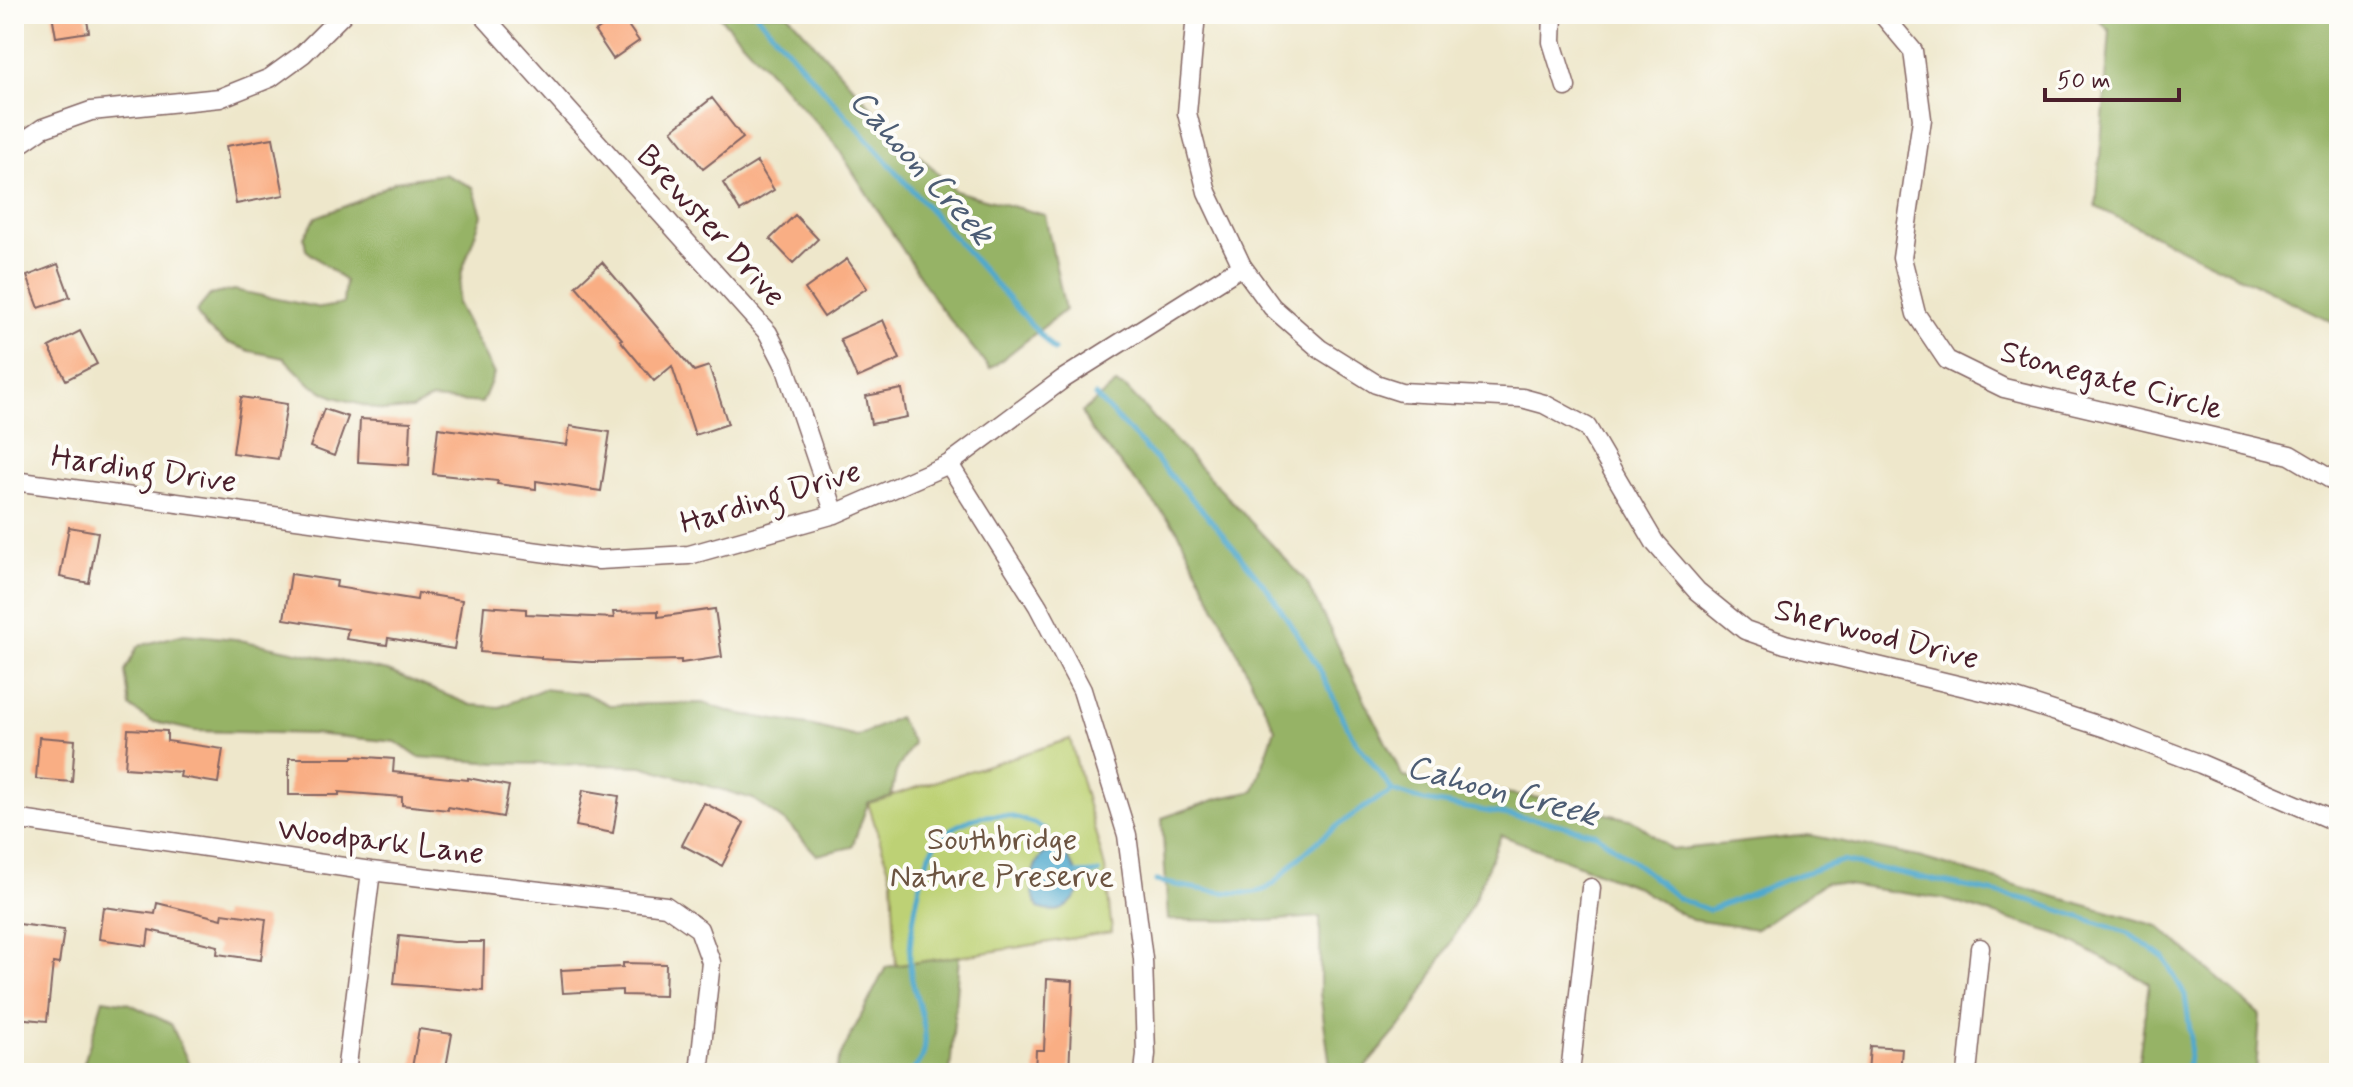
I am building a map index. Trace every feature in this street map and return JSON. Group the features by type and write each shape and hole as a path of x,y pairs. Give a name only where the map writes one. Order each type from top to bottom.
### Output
{"street":[{"path":"14,148 43,128 91,111 220,98 270,78 303,54 343,14"},
{"name":"Brewster Drive","path":"482,14 768,333 785,366 835,514"},
{"name":"Sherwood Drive","path":"1196,14 1187,113 1207,192 1242,266 1272,307 1320,349 1376,384 1401,392 1522,398 1544,404 1587,427 1655,543 1697,591 1745,630 1785,644 2016,699 2109,729 2201,764 2339,823"},
{"path":"1553,14 1552,42 1566,87"},
{"name":"Stonegate Circle","path":"1882,14 1913,51 1922,119 1902,258 1916,314 1947,360 2004,388 2290,455 2339,484"},
{"name":"Harding Drive","path":"14,481 599,560 689,555 835,514 949,464 1063,379 1242,266"},
{"path":"949,464 1038,606 1082,690 1127,835 1143,959 1144,1073"},
{"name":"Woodpark Lane","path":"14,819 371,871 666,906 699,929 711,962 699,1073"},
{"path":"346,1073 371,871"},
{"path":"1570,1073 1591,888"},
{"path":"1967,1073 1980,948"}],"green space":[{"path":"717,14 788,14 873,109 955,191 1045,215 1065,310 990,369 938,305 834,142"},
{"path":"2092,14 2339,14 2339,325 2096,207 2110,31"},
{"path":"444,174 473,187 482,215 462,271 457,303 494,374 482,403 431,399 411,409 383,411 334,397 311,385 284,358 226,342 206,327 196,312 210,295 234,290 321,308 343,304 345,281 306,250 304,237 316,217 356,202 396,181"},
{"path":"1116,384 1126,388 1306,581 1403,777 1538,798 1633,820 1672,850 1809,835 1918,857 2158,926 2260,1015 2256,1073 2132,1073 2139,1059 2149,983 2057,934 1944,899 1826,882 1757,929 1692,920 1634,886 1501,835 1473,903 1409,1016 1362,1071 1331,1073 1320,993 1320,917 1265,921 1168,920 1162,818 1217,799 1254,791 1275,729 1177,529 1090,429 1082,412"},
{"path":"184,634 235,639 388,671 471,705 500,707 543,689 586,694 609,705 703,703 734,713 857,737 898,717 913,743 896,772 891,797 868,803 852,847 817,855 788,824 753,799 642,766 497,763 418,757 396,742 314,734 195,731 151,721 130,707 125,671 138,646"},
{"name":"Southbridge Nature Preserve","path":"1070,739 1105,868 1112,932 896,967 892,879 868,803"},
{"path":"959,956 950,1073 835,1073 840,1057 886,967"},
{"path":"103,999 128,1003 171,1024 193,1073 81,1073"}],"water":[{"path":"1061,851 1075,870 1079,893 1062,910 1038,908 1032,886 1035,866 1043,854"}],"building":[{"path":"52,14 86,14 89,32 56,37"},
{"path":"620,14 639,41 613,59 595,32"},
{"path":"712,98 743,138 703,169 672,130"},
{"path":"273,138 284,195 236,204 226,146"},
{"path":"757,162 774,190 740,211 723,183"},
{"path":"795,215 818,239 793,263 770,239"},
{"path":"847,259 867,288 824,317 805,289"},
{"path":"602,262 694,371 709,366 728,424 695,435 672,366 654,381 576,286"},
{"path":"58,264 70,297 39,308 27,276"},
{"path":"883,320 900,359 857,378 840,339"},
{"path":"80,331 97,364 66,380 49,347"},
{"path":"902,389 907,417 871,424 866,396"},
{"path":"241,397 287,404 278,459 233,453"},
{"path":"324,409 348,417 334,456 310,447"},
{"path":"360,419 411,422 409,465 358,462"},
{"path":"570,426 610,432 601,491 536,481 536,489 497,484 498,481 433,474 438,428 567,445"},
{"path":"69,527 98,532 89,583 60,577"},
{"path":"291,574 337,581 336,587 417,600 418,593 462,600 454,649 388,638 387,645 346,639 348,629 284,619"},
{"path":"484,606 526,609 526,614 614,618 613,612 658,611 658,617 715,609 722,657 681,663 681,660 592,662 480,652"},
{"path":"128,729 167,731 167,741 223,749 218,783 180,777 181,772 125,768"},
{"path":"39,737 75,740 72,782 36,779"},
{"path":"353,756 394,759 393,772 468,778 509,786 503,817 448,807 448,810 402,805 402,797 339,792 339,795 289,795 289,758"},
{"path":"583,790 619,796 613,833 576,826"},
{"path":"704,803 744,823 722,866 682,845"},
{"path":"157,903 222,919 223,913 266,919 261,960 217,954 218,946 149,930 147,946 99,939 103,907 155,914"},
{"path":"19,924 64,930 59,964 53,963 47,1021 16,1018 22,959 14,958"},
{"path":"399,936 484,942 483,991 394,984"},
{"path":"623,963 666,964 665,996 622,995 622,990 563,993 561,970 623,967"},
{"path":"1047,979 1073,981 1069,1073 1035,1073 1036,1050 1044,1050"},
{"path":"419,1029 452,1034 445,1073 411,1073"},
{"path":"1870,1046 1902,1048 1900,1073 1868,1073"}],"waterway":[{"name":"Cahoon Creek","path":"756,14 1054,350"},
{"name":"Cahoon Creek","path":"1095,396 1211,520 1269,591 1319,668 1352,736 1393,791 1424,801 1545,821 1596,834 1679,899 1709,910 1842,861 2029,900 2128,933 2164,958 2185,995 2191,1038 2187,1073"},
{"path":"1156,881 1228,893 1266,889 1331,831 1393,791"},
{"path":"911,1073 925,1048 922,1016 911,974 912,927 925,869 936,844 949,831 965,822 986,816 1006,816 1046,830 1053,859"},
{"path":"1073,874 1099,873"}]}
